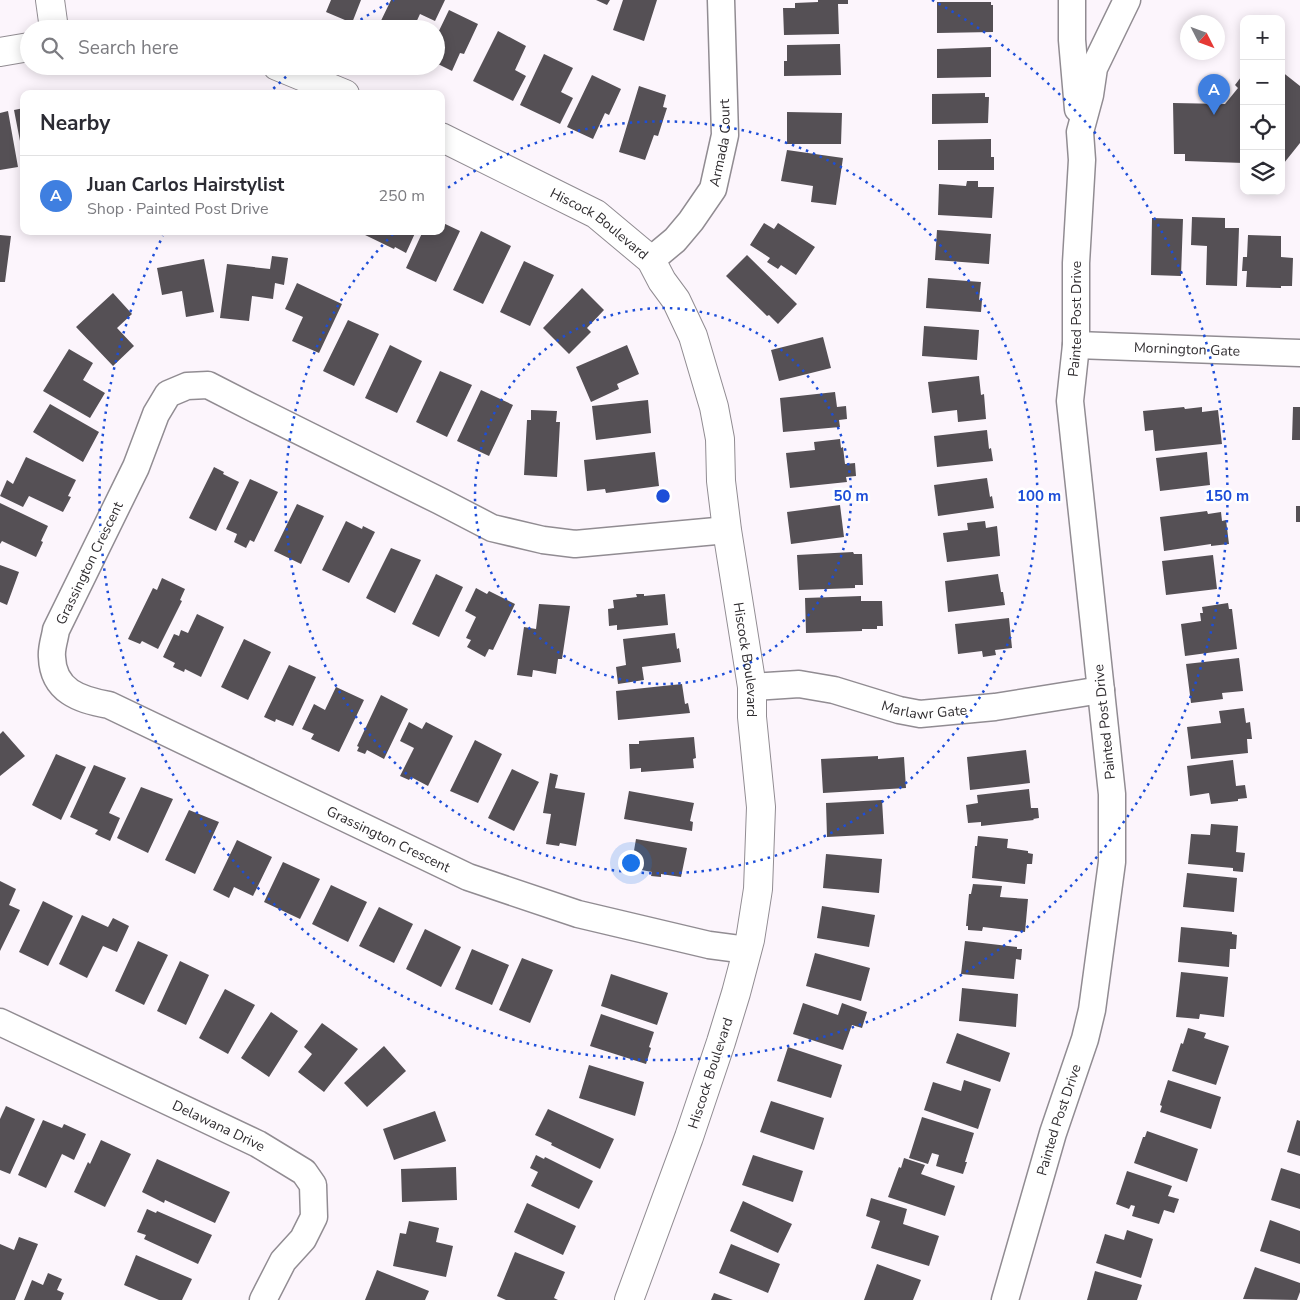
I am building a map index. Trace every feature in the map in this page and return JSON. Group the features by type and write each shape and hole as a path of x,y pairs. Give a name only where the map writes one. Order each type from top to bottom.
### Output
{"street":[{"path":"50,0 53,20"},
{"name":"Armada Court","path":"651,260 675,240 713,189 725,135 721,0"},
{"name":"Painted Post Drive","path":"1005,1300 1053,1133 1092,1010 1112,862 1112,794 1106,728 1100,690 1070,401 1076,345 1076,263 1082,160 1072,40 1072,0"},
{"name":"Painted Post Drive","path":"1080,132 1090,95 1094,68 1127,0"},
{"path":"0,52 20,49"},
{"path":"299,75 335,90"},
{"name":"Hiscock Boulevard","path":"445,139 596,214 651,260 662,281 676,300 693,336 714,407 720,439 727,530 752,687 752,718 761,807 758,889 747,950 728,1018 689,1137 629,1300"},
{"name":"Mornington Gate","path":"1076,345 1300,353"},
{"name":"Grassington Crescent","path":"727,530 575,544 543,540 492,528 208,385 187,386 168,394 156,414 136,467 56,630 52,656 55,675 63,688 80,698 109,705 468,877 578,914 709,945 747,950"},
{"name":"Marlawr Gate","path":"752,687 799,684 834,690 899,710 920,714 994,707 1100,690"},
{"name":"Delawana Drive","path":"0,1022 258,1144 304,1172 313,1185 314,1217 303,1239 283,1261 263,1300"}],"building":[{"path":"331,0 361,0 353,20 345,20 326,12"},
{"path":"391,0 445,0 435,20 420,14 417,20 381,20"},
{"path":"596,0 610,0 607,5"},
{"path":"623,0 657,0 644,41 613,30"},
{"path":"818,0 848,0 848,4 838,4 839,34 784,35 783,8 795,8 795,3 818,2"},
{"path":"937,2 991,2 991,5 993,5 993,32 937,33"},
{"path":"449,10 478,24 464,54 460,53 452,71 445,68 444,20"},
{"path":"498,31 526,46 515,70 526,76 513,101 473,81"},
{"path":"840,44 841,75 784,76 784,61 787,61 787,45"},
{"path":"991,47 991,77 937,78 937,49"},
{"path":"544,54 573,68 561,92 573,98 560,124 520,105"},
{"path":"1285,74 1300,86 1300,143 1285,162"},
{"path":"592,75 621,89 609,115 605,113 593,139 567,127"},
{"path":"1240,78 1240,163 1185,161 1185,154 1174,154 1173,103 1225,104 1238,88 1235,85"},
{"path":"639,86 666,95 663,107 667,108 658,136 654,135 645,160 619,152"},
{"path":"985,93 985,97 989,97 988,123 932,124 932,94"},
{"path":"20,109 20,141 14,110"},
{"path":"8,111 18,167 0,170 0,113"},
{"path":"787,112 842,113 841,144 787,144"},
{"path":"991,139 991,157 994,157 994,170 938,170 938,140"},
{"path":"787,150 843,158 836,205 811,202 813,186 781,181"},
{"path":"967,181 978,181 978,187 994,187 992,218 938,215 939,184 966,186"},
{"path":"1192,217 1225,218 1225,228 1239,228 1237,286 1206,285 1207,246 1191,245"},
{"path":"1152,218 1183,219 1181,276 1151,275"},
{"path":"764,223 774,229 778,223 815,247 796,275 781,265 778,269 767,262 770,258 750,245"},
{"path":"445,224 460,231 436,282 406,268 421,235 445,235"},
{"path":"937,230 991,234 989,264 935,260"},
{"path":"481,231 511,246 483,304 453,290"},
{"path":"0,235 11,236 5,282 0,282"},
{"path":"365,235 414,235 406,253 395,247 394,249"},
{"path":"1248,235 1281,236 1281,257 1293,258 1292,286 1281,286 1281,288 1246,287 1247,271 1242,271 1243,257 1247,257"},
{"path":"747,255 797,304 778,324 769,315 767,316 726,276"},
{"path":"272,256 288,258 284,285 275,283 273,299 252,296 249,321 220,318 227,264 270,269"},
{"path":"204,259 214,312 186,317 182,291 162,295 157,268"},
{"path":"524,261 554,275 530,326 500,312"},
{"path":"928,278 981,282 979,300 982,300 981,312 926,308"},
{"path":"297,283 342,304 319,353 292,341 303,317 285,309"},
{"path":"582,288 604,310 587,328 591,332 569,354 543,328"},
{"path":"113,293 132,314 117,328 134,346 113,366 76,327"},
{"path":"348,320 379,334 354,386 323,371"},
{"path":"924,326 979,330 977,360 922,356"},
{"path":"823,337 831,368 779,381 771,350"},
{"path":"390,345 422,361 397,413 365,398"},
{"path":"627,345 639,374 617,384 619,389 591,402 576,367"},
{"path":"69,349 93,363 83,380 105,393 90,418 43,391"},
{"path":"440,371 472,385 447,437 416,422"},
{"path":"979,376 981,395 984,394 986,419 958,422 957,410 932,413 928,382"},
{"path":"481,390 513,405 489,456 457,441"},
{"path":"835,392 837,407 846,406 847,419 839,420 840,427 783,432 780,398"},
{"path":"648,400 651,433 596,440 592,406"},
{"path":"50,404 99,432 83,462 33,432"},
{"path":"1184,407 1185,409 1202,407 1202,412 1218,410 1222,444 1155,451 1153,430 1145,431 1143,411"},
{"path":"1293,407 1300,407 1300,440 1292,440"},
{"path":"531,410 557,411 556,422 560,422 557,477 524,475 527,420 531,420"},
{"path":"987,430 989,449 991,448 993,461 937,467 934,436"},
{"path":"840,439 845,464 855,463 856,476 846,477 847,482 790,488 786,453 815,450 814,442"},
{"path":"655,452 659,486 606,493 605,489 587,491 584,460"},
{"path":"1207,452 1210,485 1160,491 1156,458"},
{"path":"26,457 76,480 68,496 71,497 63,512 29,496 23,507 0,496 7,480 13,484"},
{"path":"214,467 239,482 216,531 189,518"},
{"path":"987,478 994,508 938,516 934,485"},
{"path":"250,479 278,492 254,542 250,540 246,548 234,542 237,534 226,529"},
{"path":"0,503 48,526 36,557 2,541 0,544"},
{"path":"297,504 324,516 301,564 274,551"},
{"path":"840,505 844,537 791,544 787,512"},
{"path":"1296,506 1300,506 1300,522 1296,522"},
{"path":"1207,511 1208,514 1221,512 1222,521 1226,520 1229,544 1211,546 1211,544 1164,551 1160,517"},
{"path":"346,521 362,529 363,526 375,532 349,583 322,570"},
{"path":"985,521 986,528 997,526 1000,556 947,562 943,533 968,530 967,523"},
{"path":"391,548 421,560 395,613 366,598"},
{"path":"853,552 854,554 862,554 863,585 855,585 855,588 799,590 797,555"},
{"path":"1213,555 1217,589 1166,595 1162,561"},
{"path":"0,565 19,572 7,605 0,602"},
{"path":"436,574 463,587 439,637 412,624"},
{"path":"998,574 1005,605 948,612 945,581"},
{"path":"162,578 185,589 180,600 182,601 158,649 142,641 140,644 128,639 153,588 157,590"},
{"path":"476,588 487,594 489,591 515,604 493,650 489,649 485,657 467,647 471,640 466,638 476,617 465,611"},
{"path":"636,594 644,594 644,596 665,594 668,625 617,630 617,625 609,626 608,609 614,608 613,600 637,597"},
{"path":"861,596 861,601 882,601 883,626 877,626 877,629 862,629 862,631 806,633 805,598"},
{"path":"1228,603 1229,609 1232,609 1237,649 1185,656 1181,624 1201,621 1200,613 1203,613 1202,607"},
{"path":"539,604 570,606 562,659 558,659 556,674 533,670 532,677 517,675 524,627 536,629"},
{"path":"197,614 224,627 201,677 185,669 184,672 173,667 175,663 163,657 174,634 179,636 181,630 188,633"},
{"path":"1009,618 1012,648 995,650 996,655 983,657 982,651 958,654 955,624"},
{"path":"675,633 681,662 642,667 644,680 618,684 616,667 626,665 623,639"},
{"path":"244,639 271,652 248,700 221,687"},
{"path":"1239,658 1243,691 1222,693 1223,699 1191,703 1186,664"},
{"path":"289,665 316,677 293,726 276,719 275,722 264,717"},
{"path":"682,684 685,704 688,703 690,713 618,720 616,691"},
{"path":"336,687 364,700 339,752 311,739 314,734 302,729 314,704 325,710"},
{"path":"381,695 408,709 384,759 367,750 365,754 357,751 359,747 357,746"},
{"path":"1244,708 1246,723 1250,722 1252,739 1247,739 1248,753 1191,759 1187,727 1221,723 1219,711"},
{"path":"409,722 422,729 426,722 453,736 428,786 411,777 409,780 400,776 414,748 400,741"},
{"path":"3,731 25,756 0,776 0,734"},
{"path":"694,737 696,758 693,759 694,768 641,772 641,768 630,769 629,744 639,744 639,741"},
{"path":"475,740 502,754 478,803 450,791"},
{"path":"1026,750 1030,783 970,790 967,757"},
{"path":"56,754 86,767 61,820 32,805"},
{"path":"878,756 878,759 904,757 906,788 823,793 821,759"},
{"path":"1233,760 1236,786 1245,785 1247,798 1211,804 1209,793 1190,796 1187,766"},
{"path":"94,765 126,778 109,813 120,818 110,841 95,834 98,830 70,817"},
{"path":"512,769 539,782 514,831 488,818"},
{"path":"550,773 558,775 555,788 585,793 576,846 560,843 559,846 546,844 551,814 543,813"},
{"path":"141,787 173,799 148,853 117,838"},
{"path":"1029,789 1031,808 1038,808 1039,818 981,826 981,822 968,823 966,805 978,803 977,795"},
{"path":"629,791 694,803 690,821 693,822 692,831 624,819"},
{"path":"882,800 884,834 827,837 826,803"},
{"path":"189,810 219,822 195,874 165,860"},
{"path":"1211,824 1238,826 1236,852 1245,853 1243,872 1233,871 1233,868 1188,864 1191,834 1210,835"},
{"path":"978,836 1008,839 1007,848 1028,851 1028,853 1033,854 1032,864 1027,864 1025,884 972,878 975,846 977,846"},
{"path":"636,839 687,848 681,877 661,874 661,877 651,876 652,872 631,868"},
{"path":"237,840 272,857 253,896 234,887 229,898 213,890"},
{"path":"826,854 882,859 879,893 823,888"},
{"path":"283,862 320,879 300,919 264,902"},
{"path":"1187,873 1237,878 1234,912 1183,907"},
{"path":"0,881 16,889 9,905 20,910 0,951"},
{"path":"973,884 1002,886 1000,897 1028,899 1025,932 983,927 982,931 968,930 968,926 966,926 969,894 971,894"},
{"path":"331,885 367,902 348,942 312,924"},
{"path":"43,901 73,916 48,966 19,952"},
{"path":"822,906 875,915 869,947 817,938"},
{"path":"379,907 413,924 394,963 359,946"},
{"path":"82,915 108,927 113,918 129,926 117,952 103,946 87,978 59,964"},
{"path":"1181,927 1232,932 1232,934 1237,935 1236,949 1230,949 1229,967 1178,962"},
{"path":"425,929 461,947 441,987 406,969"},
{"path":"138,941 168,955 144,1005 115,991"},
{"path":"965,941 1022,949 1021,960 1016,959 1014,979 961,974"},
{"path":"472,949 509,965 492,1005 455,989"},
{"path":"815,953 870,968 861,1001 806,986"},
{"path":"522,958 553,970 530,1023 499,1010"},
{"path":"180,961 209,975 186,1025 157,1011"},
{"path":"1181,972 1228,977 1224,1017 1200,1014 1199,1019 1176,1017"},
{"path":"611,974 668,993 657,1025 601,1006"},
{"path":"962,988 1018,994 1016,1027 959,1021"},
{"path":"225,989 255,1005 228,1054 199,1038"},
{"path":"803,1003 838,1015 842,1003 867,1012 862,1028 852,1025 843,1050 793,1034"},
{"path":"271,1012 298,1031 269,1077 241,1058"},
{"path":"601,1014 654,1032 646,1064 590,1046"},
{"path":"322,1023 358,1049 324,1092 298,1072 312,1054 304,1047"},
{"path":"1188,1028 1206,1033 1204,1038 1229,1046 1216,1085 1172,1071"},
{"path":"957,1033 1010,1053 1000,1082 946,1063"},
{"path":"384,1046 406,1071 367,1107 344,1083"},
{"path":"788,1047 842,1065 831,1098 777,1081"},
{"path":"589,1065 644,1082 635,1116 579,1098"},
{"path":"964,1080 991,1089 978,1129 924,1110 933,1082 961,1091"},
{"path":"1168,1080 1221,1097 1211,1129 1160,1112 1162,1106 1160,1105"},
{"path":"771,1101 824,1118 814,1150 760,1132"},
{"path":"6,1106 35,1119 10,1174 0,1170 0,1119"},
{"path":"548,1109 614,1139 600,1169 535,1135"},
{"path":"435,1111 446,1141 394,1160 383,1129"},
{"path":"922,1117 974,1133 963,1174 936,1166 939,1155 932,1153 928,1164 909,1158"},
{"path":"43,1120 62,1128 64,1124 86,1134 74,1160 62,1154 46,1188 18,1175"},
{"path":"1297,1120 1300,1121 1300,1156 1287,1152"},
{"path":"1147,1131 1198,1149 1187,1182 1134,1163"},
{"path":"101,1140 131,1154 105,1207 74,1192"},
{"path":"536,1155 544,1159 545,1157 593,1181 579,1209 531,1186 538,1172 530,1168"},
{"path":"753,1155 803,1171 793,1202 742,1185"},
{"path":"904,1158 925,1165 921,1174 955,1186 945,1216 888,1197"},
{"path":"157,1159 230,1192 215,1223 165,1200 164,1203 142,1192"},
{"path":"456,1167 457,1200 402,1202 401,1169"},
{"path":"1281,1168 1300,1174 1300,1209 1271,1200"},
{"path":"1127,1171 1172,1186 1168,1196 1179,1199 1174,1213 1164,1210 1159,1224 1132,1216 1135,1206 1131,1205 1129,1209 1116,1204"},
{"path":"871,1198 907,1209 903,1224 939,1236 929,1266 871,1248 880,1221 866,1216"},
{"path":"743,1201 792,1224 778,1253 730,1231"},
{"path":"527,1203 576,1226 563,1255 514,1232"},
{"path":"147,1209 156,1213 157,1211 212,1235 198,1264 144,1239 146,1235 137,1232"},
{"path":"1270,1220 1300,1231 1300,1264 1260,1251"},
{"path":"409,1221 439,1228 436,1242 453,1246 446,1277 393,1266 400,1233 406,1234"},
{"path":"1127,1230 1153,1239 1141,1278 1096,1263 1105,1234 1124,1240"},
{"path":"19,1237 38,1244 15,1300 0,1300 0,1244 14,1250"},
{"path":"731,1244 780,1264 768,1293 719,1273"},
{"path":"515,1252 565,1272 554,1298 558,1300 506,1300 497,1296"},
{"path":"136,1255 192,1279 182,1300 159,1300 124,1285"},
{"path":"877,1264 921,1280 913,1300 864,1300"},
{"path":"1255,1267 1300,1283 1300,1292 1297,1300 1243,1299"},
{"path":"377,1270 429,1291 425,1300 365,1300"},
{"path":"1095,1271 1142,1285 1137,1300 1087,1300"},
{"path":"48,1273 62,1279 57,1290 64,1293 61,1300 24,1300 32,1280 43,1285"},
{"path":"714,1293 733,1300 711,1300"}],"place":[{"name":"Juan Carlos Hairstylist","path":"1214,115"}]}
